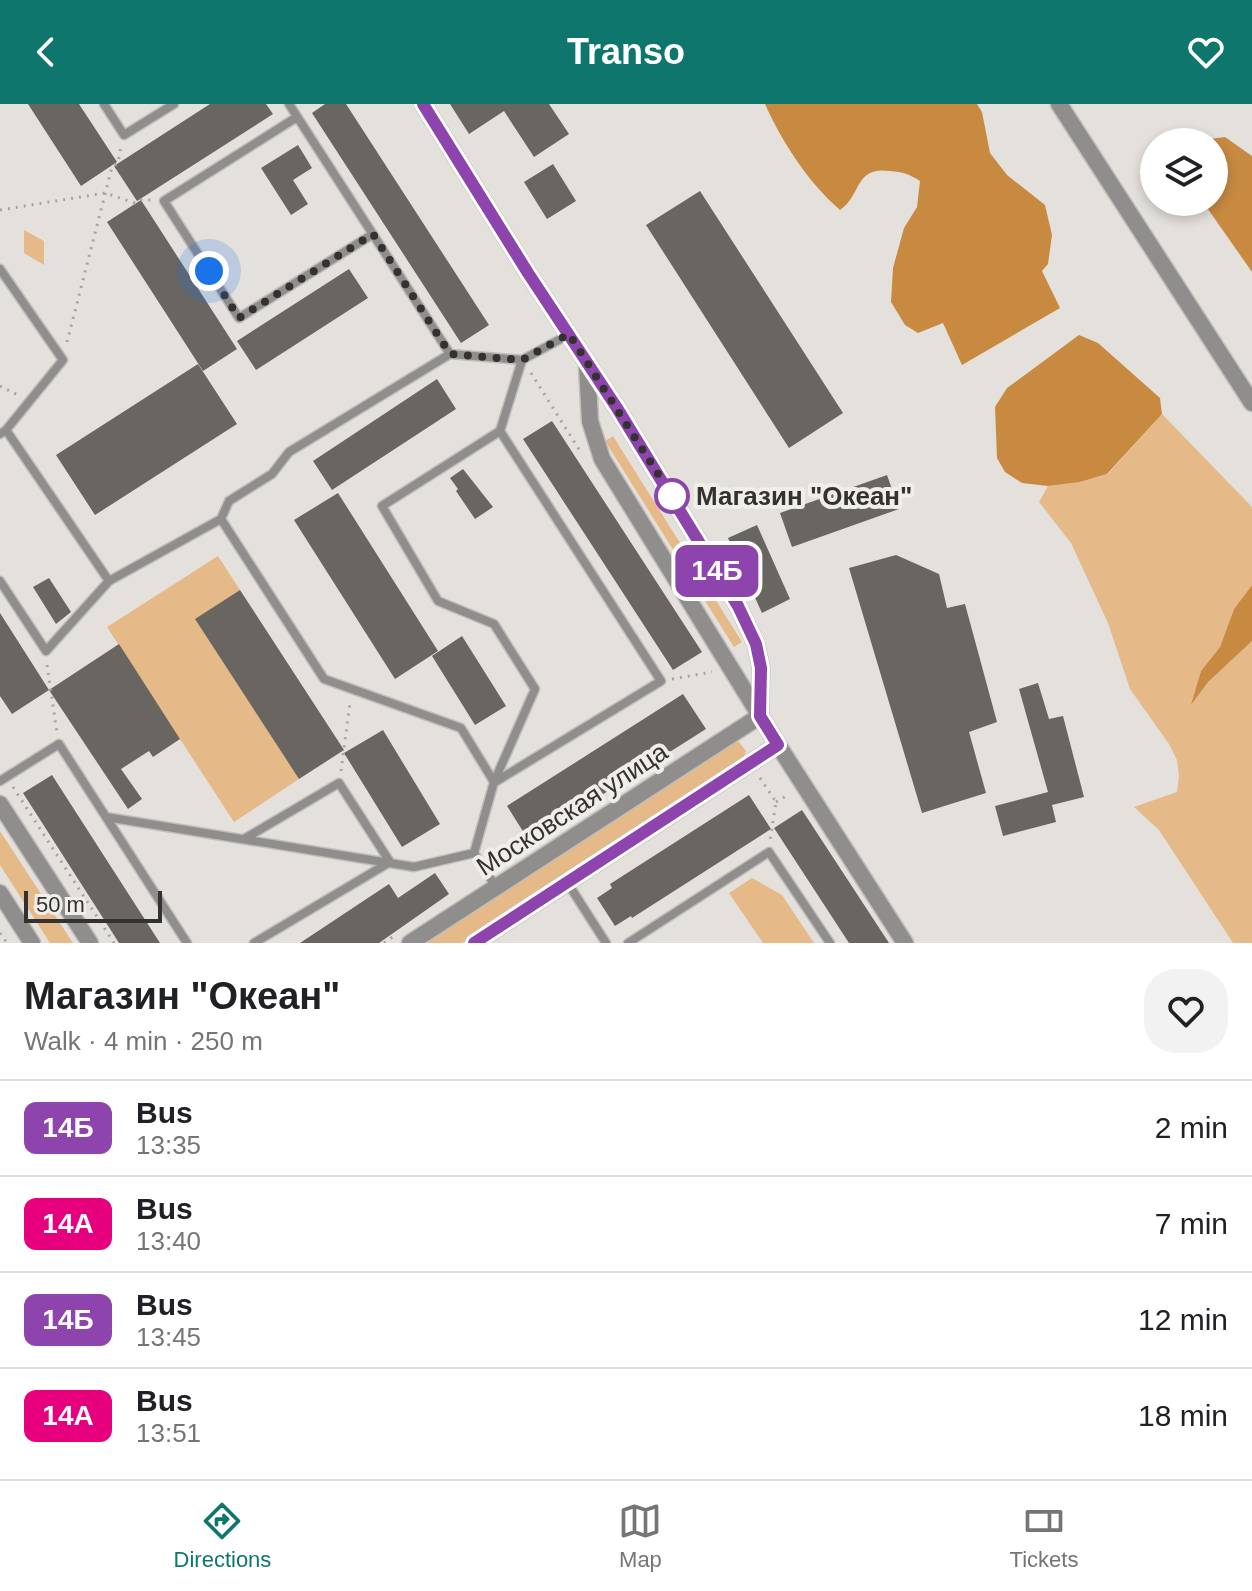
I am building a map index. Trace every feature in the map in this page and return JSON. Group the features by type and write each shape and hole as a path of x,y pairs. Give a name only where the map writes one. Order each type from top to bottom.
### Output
{"street":[{"path":"423,104 738,606 756,644 761,668 760,716"},
{"path":"1059,104 1252,403"},
{"path":"587,363 590,421 602,459 778,745 905,943"},
{"name":"Московская улица","path":"402,940 496,887 760,716"},
{"path":"474,943 778,745"},
{"path":"0,804 90,943"},
{"path":"0,893 32,943"}],"lane":[{"path":"104,104 124,135 174,104"},
{"path":"289,104 450,354"},
{"path":"297,117 164,201 239,318 373,234"},
{"path":"0,269 63,360 3,432 109,581"},
{"path":"0,581 46,651 109,581 221,519 229,501 272,474 289,452 450,354 522,360 569,334"},
{"path":"496,887 474,853 494,782 535,689 494,624 438,601 382,506 500,431 522,360"},
{"path":"494,782 661,681 500,431"},
{"path":"221,519 324,679 461,728 494,782"},
{"path":"3,779 59,744 187,943"},
{"path":"244,839 339,783 390,862"},
{"path":"106,817 414,867 474,853"},
{"path":"628,943 769,852 830,943"},
{"path":"254,943 390,862"},
{"path":"567,882 606,943"}],"path":[{"path":"63,360 112,167 118,163 124,135"},
{"path":"0,210 105,193 135,203 141,200 164,201"},
{"path":"522,360 586,460"},
{"path":"0,386 30,401"},
{"path":"46,651 49,690 59,744"},
{"path":"661,681 720,670"},
{"path":"339,783 352,689"},
{"path":"759,777 776,802 769,852"},
{"path":"3,779 114,943"},
{"path":"0,933 7,943"},
{"path":"384,943 402,940"}],"shaded area":[{"path":"765,104 977,104 982,112 990,153 1007,175 1045,205 1052,235 1048,264 1042,271 1060,308 962,365 943,323 918,333 905,325 891,302 893,268 904,228 917,207 920,181 899,172 870,173 840,210 797,161"},
{"path":"1228,139 1252,156 1252,272 1213,216 1228,216"},
{"path":"24,230 44,241 44,265 24,253"},
{"path":"1079,335 1098,343 1160,398 1162,414 1107,474 1080,482 1048,486 1022,483 1005,472 997,458 995,407 1007,388"},
{"path":"1162,414 1252,507 1252,585 1234,609 1220,647 1201,671 1193,702 1208,681 1252,641 1252,943 1233,943 1159,830 1134,807 1177,792 1177,760 1130,689 1108,623 1071,543 1039,502 1048,486 1108,474"},
{"path":"613,436 742,642 734,647 605,441"},
{"path":"218,556 240,590 196,619 299,779 234,822 107,627"},
{"path":"1252,585 1252,641 1208,682 1191,705 1201,671 1220,647 1234,609"},
{"path":"739,742 746,751 743,759 462,943 427,943 732,743"},
{"path":"0,831 73,943 50,943 0,865"},
{"path":"752,878 782,895 814,943 763,943 729,893"}],"building":[{"path":"28,104 79,104 117,162 81,186"},
{"path":"210,104 266,104 273,114 137,201 114,166"},
{"path":"325,104 346,104 489,325 461,343 312,113"},
{"path":"450,104 549,104 569,134 534,157 504,111 469,134"},
{"path":"298,145 312,168 293,180 308,204 291,215 261,168"},
{"path":"553,164 576,201 547,219 524,182"},
{"path":"700,191 843,413 789,448 646,225"},
{"path":"141,200 237,349 203,371 107,222"},
{"path":"349,269 368,298 256,370 237,341"},
{"path":"198,364 237,424 95,515 56,455"},
{"path":"437,379 456,409 332,490 313,461"},
{"path":"552,421 702,652 673,670 523,439"},
{"path":"463,469 493,507 475,519 450,478"},
{"path":"887,475 899,509 792,547 780,513"},
{"path":"338,493 438,651 395,679 294,520"},
{"path":"757,525 790,599 762,613 728,538"},
{"path":"896,555 939,574 947,608 965,604 997,722 969,732 986,793 922,813 849,568"},
{"path":"49,578 71,612 56,624 33,587"},
{"path":"240,590 344,750 299,779 195,619"},
{"path":"0,613 49,690 12,714 0,696"},
{"path":"462,636 506,706 475,725 432,656"},
{"path":"119,644 180,739 153,757 149,751 121,769 142,799 128,809 49,690"},
{"path":"1038,683 1049,719 1063,716 1084,797 1052,805 1056,822 1003,836 995,806 1048,792 1019,689"},
{"path":"683,694 706,729 529,841 507,806"},
{"path":"383,730 440,824 402,847 344,753"},
{"path":"52,775 160,943 119,943 23,793"},
{"path":"749,795 771,829 615,926 597,898 612,888 610,884"},
{"path":"802,810 889,943 849,943 774,828"},
{"path":"435,873 449,894 379,943 300,943 389,884 398,898"}],"bus line":[{"name":"14Б","path":"423,104 528,273 617,408 738,606 756,644 761,668 760,716 778,745 474,943"}],"place":[{"name":"Магазин \"Океан\"","path":"672,496"}],"route":[{"path":"209,271 239,318 373,234 450,354 522,360 569,334 672,496"}]}
